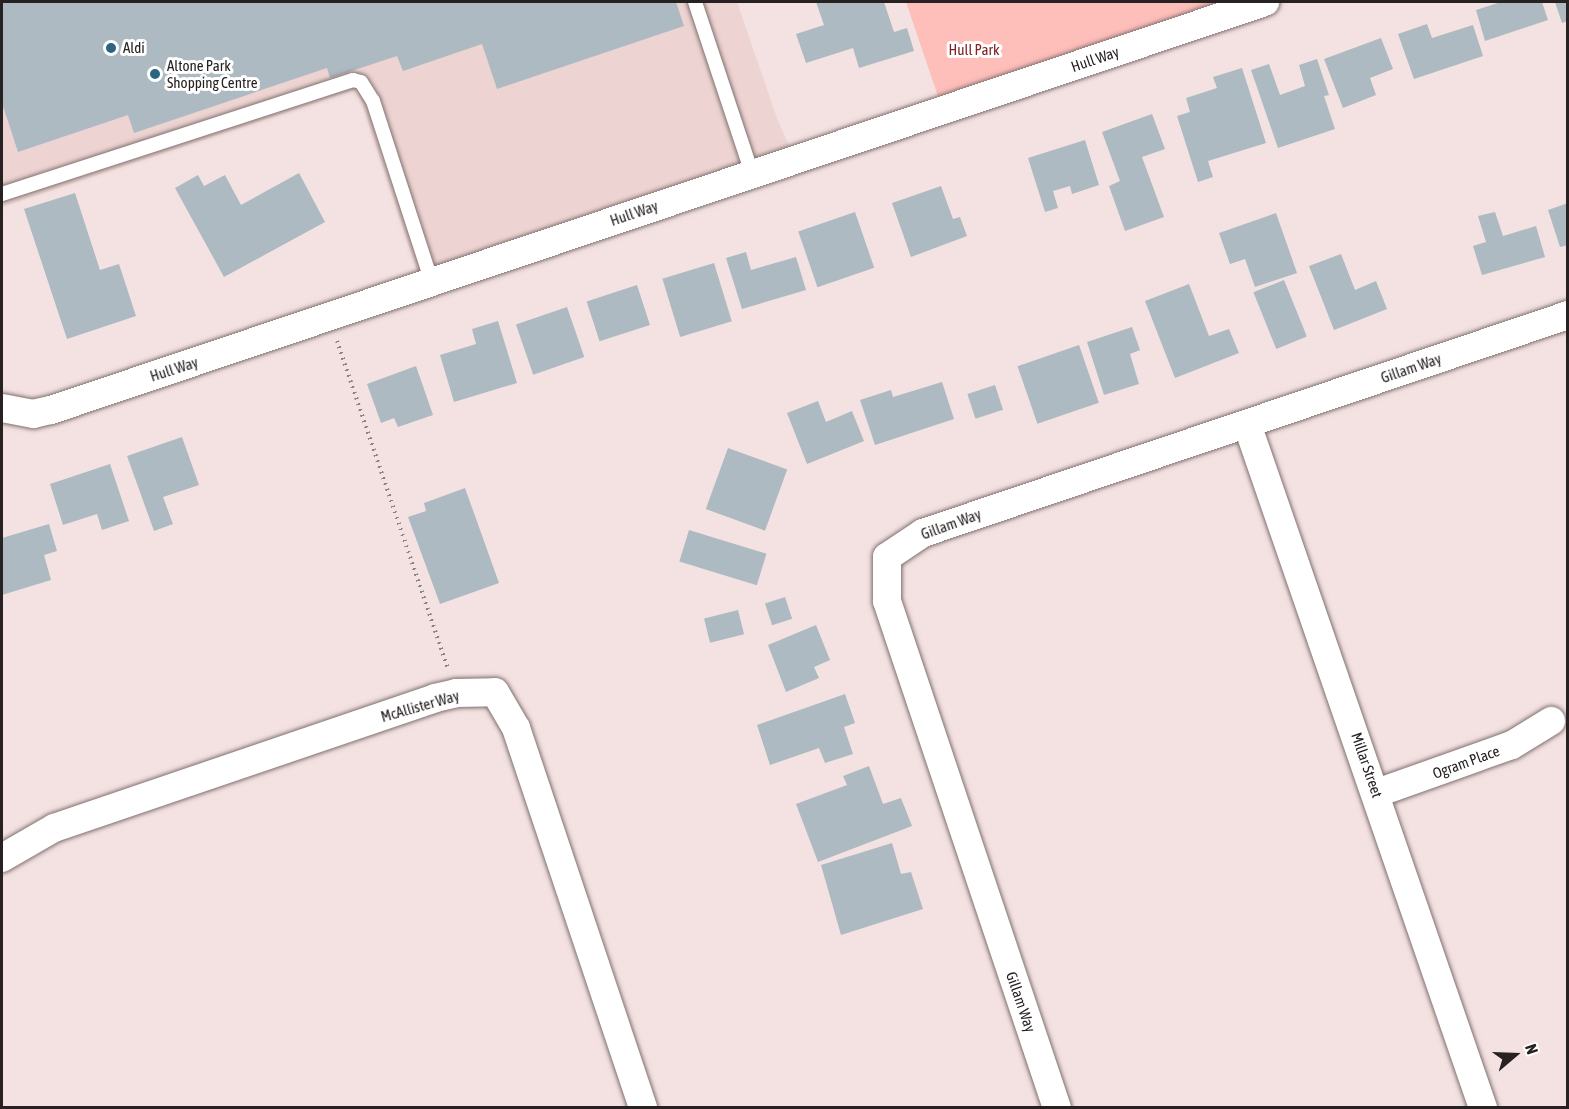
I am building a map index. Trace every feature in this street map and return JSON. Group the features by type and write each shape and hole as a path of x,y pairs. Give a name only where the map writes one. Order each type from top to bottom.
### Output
{"street":[{"name":"Hull Way","path":"2,408 33,414 51,410 1265,2"},
{"name":"Gillam Way","path":"1057,1107 887,601 887,557 923,533 1568,315"},
{"name":"Millar Street","path":"1247,424 1377,793 1483,1107"},
{"name":"McAllister Way","path":"2,858 54,828 456,693 495,692 516,728 643,1107"},
{"name":"Ogram Place","path":"1377,793 1512,745 1551,721"}],"lane":[{"path":"695,2 752,173"},
{"path":"2,194 353,80 361,82 373,101 432,283"}],"path":[{"path":"329,318 456,693"}],"shaded area":[{"path":"2,2 737,2 778,121 796,160 422,286 357,89 2,207"}],"green space":[{"name":"Hull Park","path":"906,2 1265,2 943,111"}],"building":[{"name":"Altone Park Shopping Centre","path":"2,2 676,2 684,26 497,89 482,44 403,71 397,56 330,78 327,68 134,133 128,115 18,152 2,103"},
{"path":"816,2 884,2 894,32 907,28 914,51 859,68 853,48 806,63 796,34 824,25"},
{"path":"1501,2 1542,2 1548,20 1485,41 1476,10"},
{"path":"1555,2 1568,2 1568,21 1562,23"},
{"path":"1427,24 1432,38 1473,25 1483,56 1414,79 1398,34"},
{"path":"1381,38 1393,69 1370,78 1376,95 1343,108 1324,59"},
{"path":"1317,59 1329,95 1324,96 1335,129 1278,148 1251,70 1269,64 1280,95 1305,86 1299,65"},
{"path":"1242,68 1266,143 1208,161 1213,177 1198,182 1177,116 1190,112 1186,98 1217,88 1213,77"},
{"path":"1152,114 1165,149 1142,157 1164,217 1125,231 1109,186 1120,181 1102,132"},
{"path":"1085,140 1099,185 1072,194 1070,186 1053,191 1058,208 1045,212 1028,158"},
{"path":"299,173 325,222 224,277 175,188 198,175 204,186 225,175 241,205"},
{"path":"941,186 953,219 960,217 967,236 911,257 892,203"},
{"path":"75,193 100,270 119,264 136,316 67,339 24,209"},
{"path":"1568,203 1568,245 1560,247 1548,210"},
{"path":"855,212 874,268 817,287 798,232"},
{"path":"1495,212 1503,236 1536,226 1545,257 1482,275 1473,246 1486,242 1478,216"},
{"path":"1276,213 1297,273 1255,287 1245,259 1230,264 1219,233"},
{"path":"746,252 751,270 796,257 806,290 742,309 726,258"},
{"path":"1341,254 1355,290 1376,281 1387,309 1334,330 1309,266"},
{"path":"714,263 732,321 680,337 662,279"},
{"path":"1284,280 1307,337 1276,349 1253,292"},
{"path":"1189,284 1209,336 1229,329 1239,353 1175,378 1145,301"},
{"path":"637,285 650,325 600,341 587,301"},
{"path":"567,307 584,357 533,375 516,325"},
{"path":"498,321 517,383 454,402 440,355 476,344 472,329"},
{"path":"1132,327 1140,350 1130,354 1139,384 1104,395 1087,342"},
{"path":"1079,345 1099,403 1037,424 1018,366"},
{"path":"416,366 433,415 398,427 394,418 381,423 367,384"},
{"path":"942,382 954,419 875,445 860,400 891,390 893,397"},
{"path":"995,385 1003,410 975,419 967,394"},
{"path":"818,401 826,422 852,411 864,441 807,464 787,413"},
{"path":"182,437 199,485 163,497 173,524 154,531 127,456"},
{"path":"728,448 787,470 765,531 706,509"},
{"path":"110,464 129,521 102,530 97,514 63,525 50,484"},
{"path":"465,488 499,583 440,604 408,517 426,511 424,503"},
{"path":"49,524 57,551 44,555 51,580 2,595 2,538"},
{"path":"689,530 766,554 757,585 679,562"},
{"path":"785,597 792,619 772,625 765,603"},
{"path":"738,610 744,634 710,643 704,618"},
{"path":"816,625 830,660 814,667 819,678 786,692 768,645"},
{"path":"845,694 855,723 844,727 853,754 825,763 819,748 770,765 757,725"},
{"path":"869,766 883,804 901,798 912,826 818,862 796,804 847,785 843,776"},
{"path":"892,843 901,874 911,872 923,909 841,935 821,865"}],"place":[{"name":"Aldi","path":"111,48"},
{"name":"Altone Park Shopping Centre","path":"155,74"}]}
